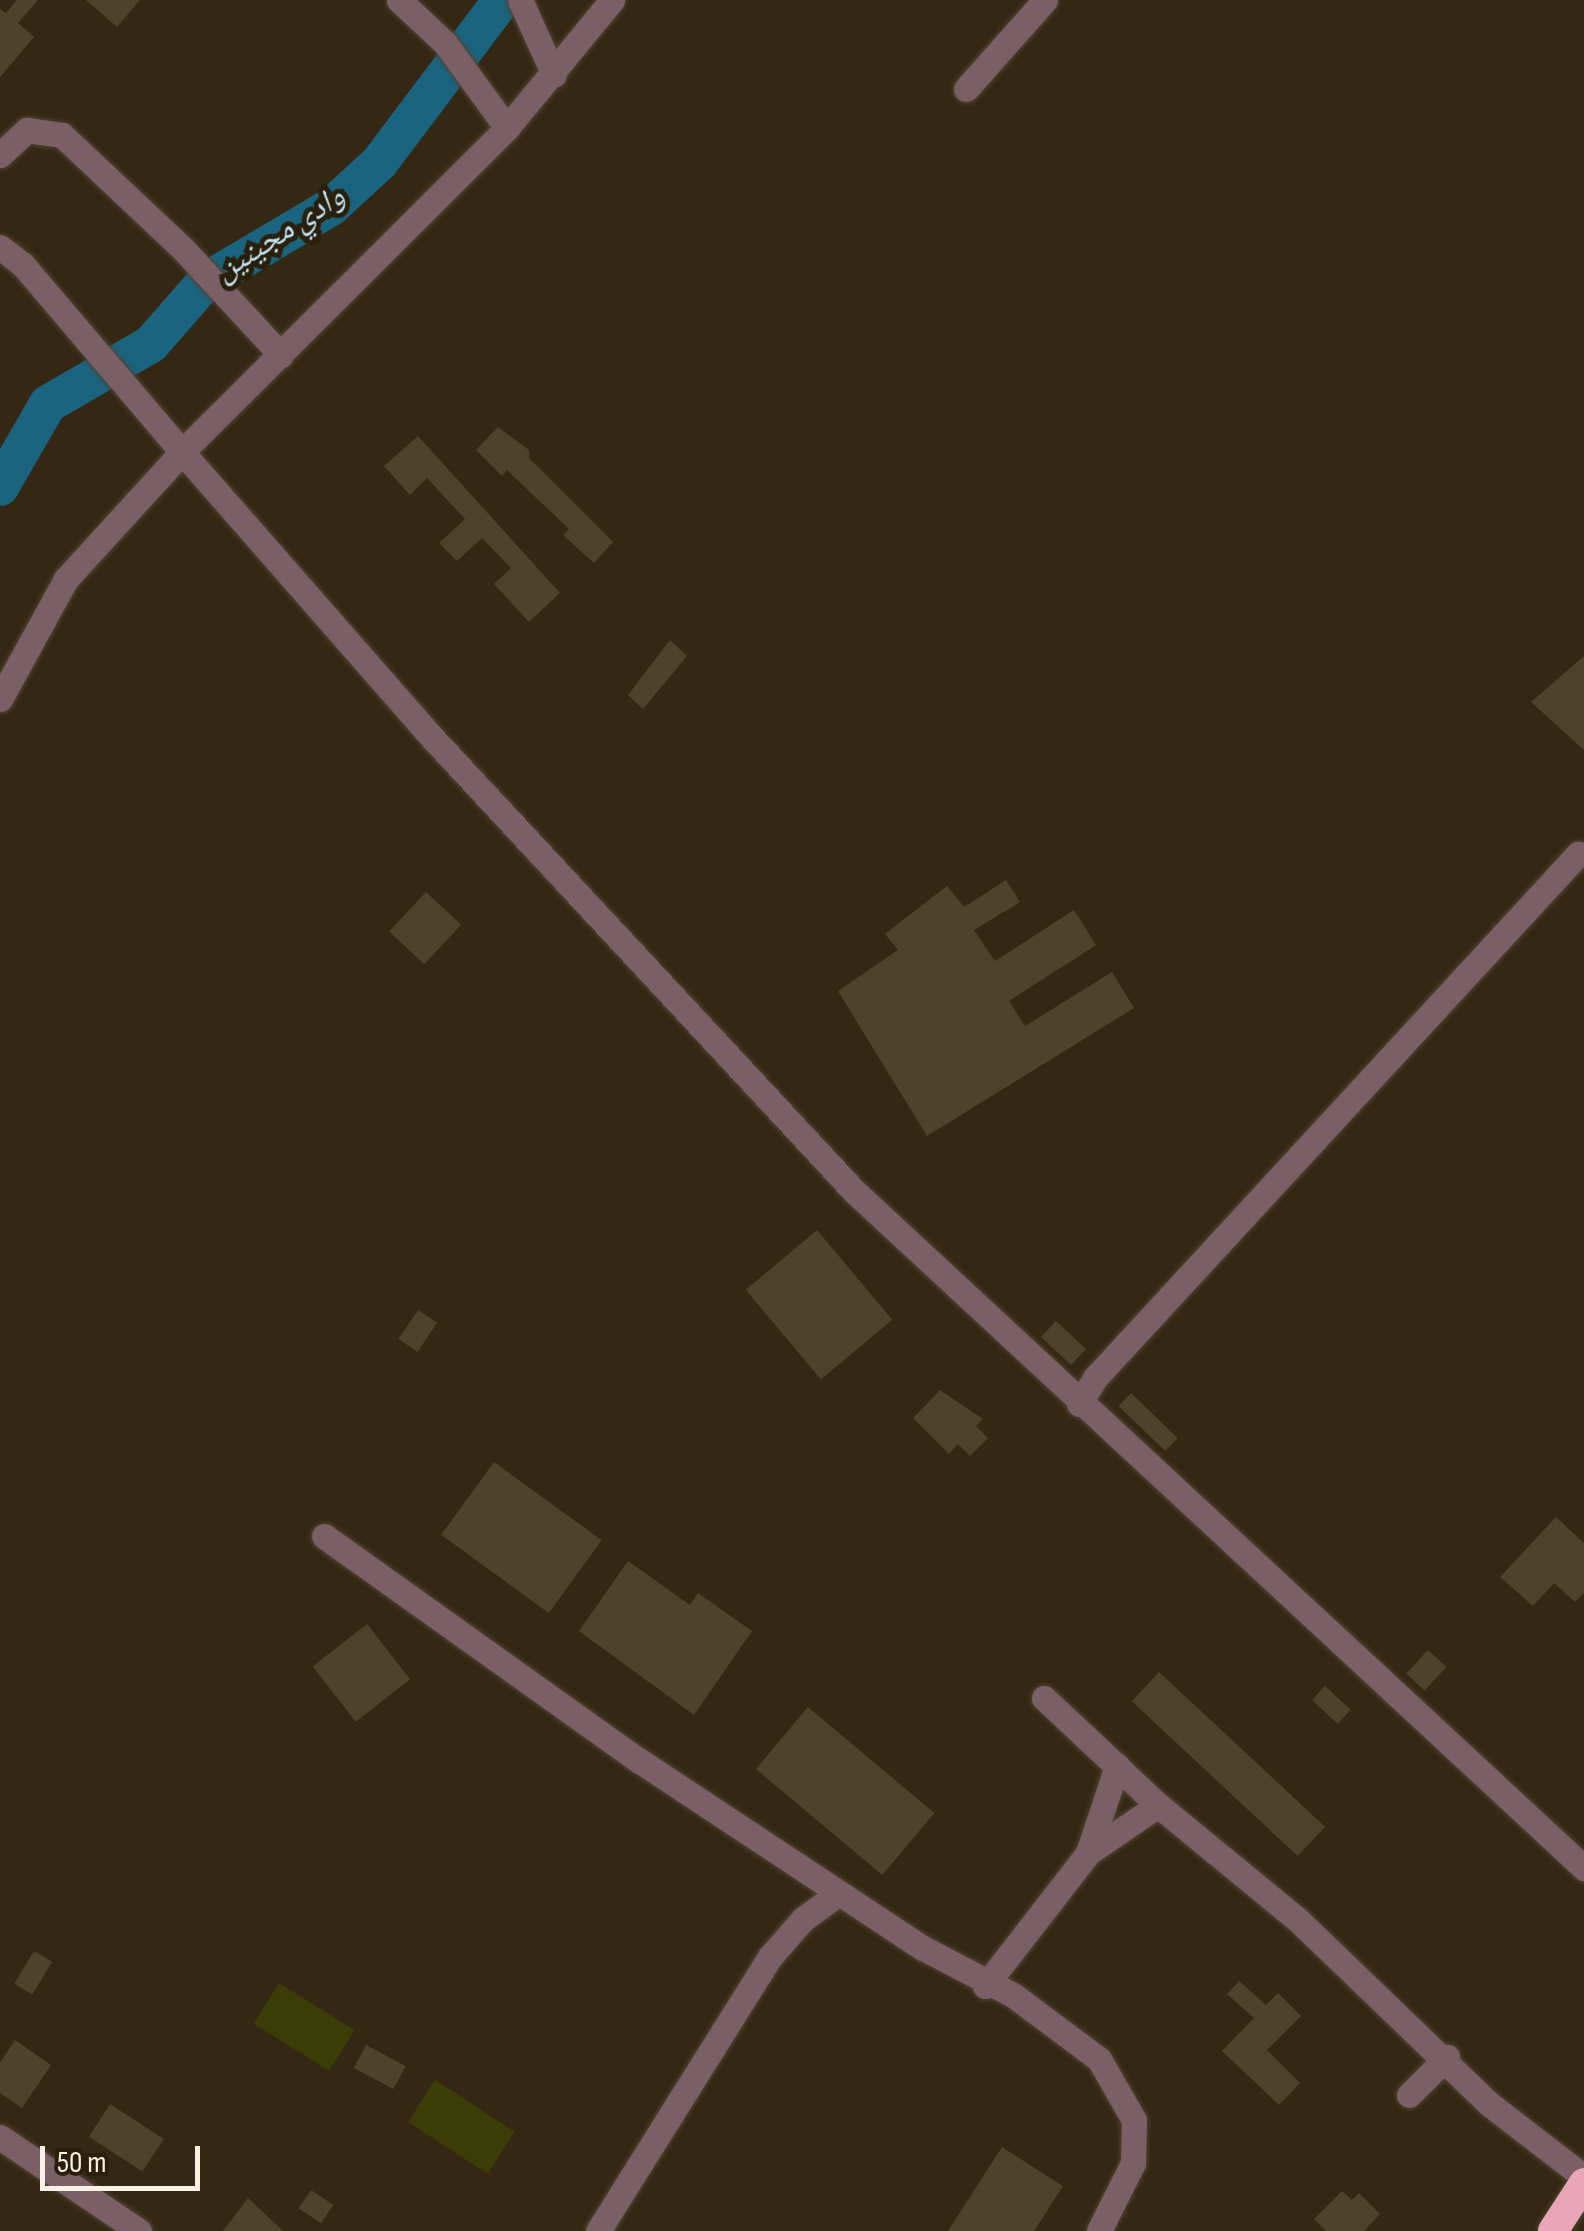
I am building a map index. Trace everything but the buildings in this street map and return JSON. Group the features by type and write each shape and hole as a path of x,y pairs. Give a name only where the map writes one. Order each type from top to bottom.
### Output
{"highway":[{"path":"1553,2231 1584,2180"}],"street":[{"path":"399,0 445,44 506,128"},
{"path":"520,0 554,75"},
{"path":"0,699 66,579 182,452 506,128 554,75 612,0"},
{"path":"966,89 1045,0"},
{"path":"0,155 27,130 62,135 184,250 281,356"},
{"path":"0,247 90,341 124,388 678,1005 854,1191 1584,1868"},
{"path":"1080,1404 1095,1378 1578,854"},
{"path":"324,1536 640,1762 985,1986 1014,1995 1060,2026 1120,2086 1134,2120 1132,2162 1099,2231"},
{"path":"1044,1698 1158,1805 1244,1872 1447,2057 1488,2103 1584,2180"},
{"path":"1088,1853 1116,1766"},
{"path":"985,1986 1088,1853 1158,1805"},
{"path":"598,2231 770,1956 803,1918 839,1893"},
{"path":"1409,2095 1447,2057"},
{"path":"0,2137 138,2231"}],"shaded area":[{"path":"279,1983 354,2030 329,2071 254,2024"},
{"path":"435,2080 515,2132 487,2174 408,2122"}],"waterway":[{"name":"وادي مجينين","path":"0,487 48,404 151,344 206,281 331,207 379,163 502,0"}]}
